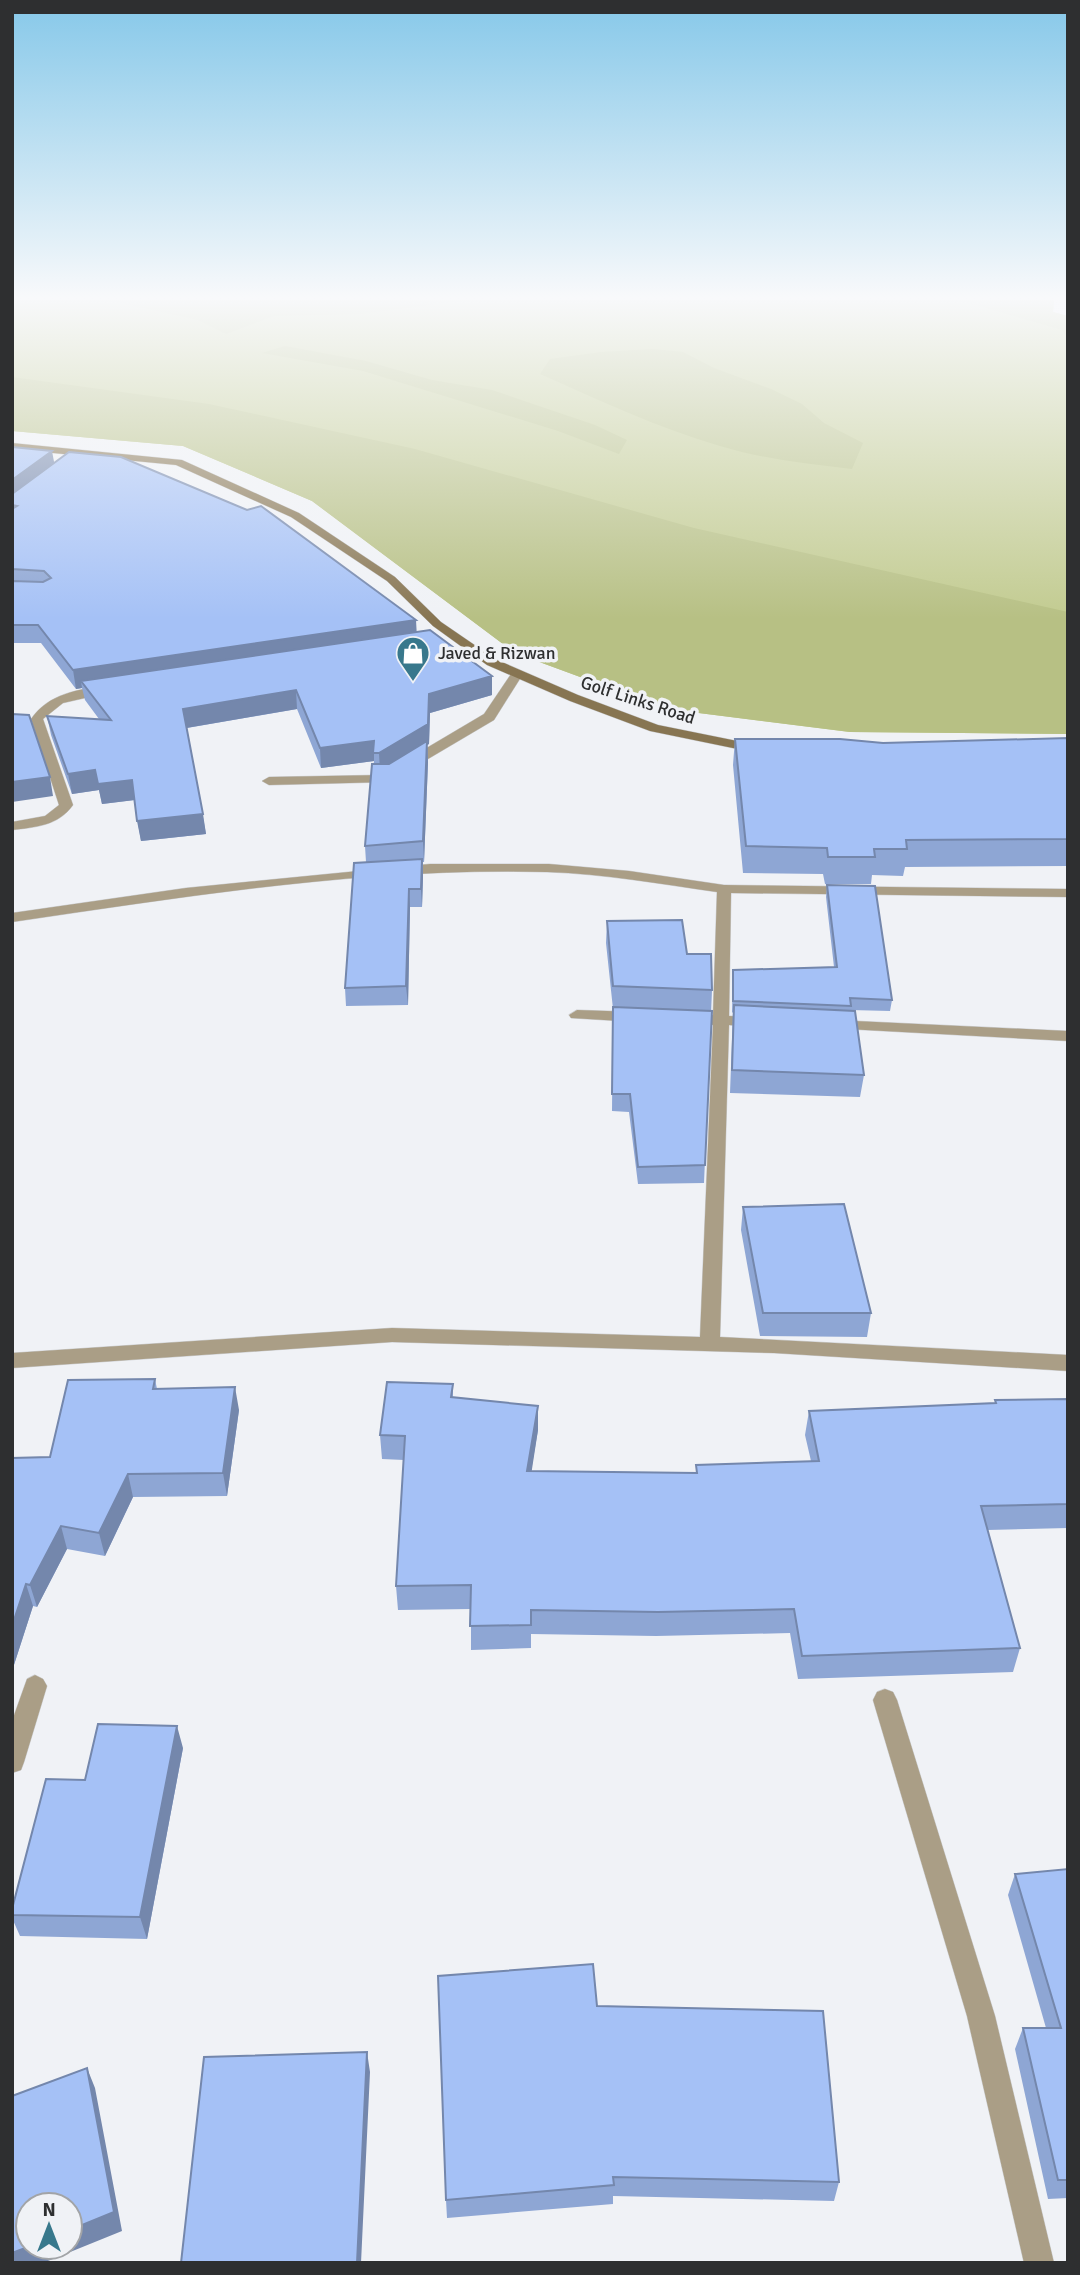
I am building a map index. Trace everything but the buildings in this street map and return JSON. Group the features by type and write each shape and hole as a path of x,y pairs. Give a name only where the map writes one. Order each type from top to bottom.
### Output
{"street":[{"name":"Golf Links Road","path":"12,446 178,462 295,515 391,579 437,624 491,662 574,698 655,728 772,751"},
{"path":"65,467 84,452"},
{"path":"433,642 457,639"},
{"path":"269,781 384,779 489,717 517,674"},
{"path":"12,826 48,819 62,813 66,805 37,719 41,711 69,697 122,687"},
{"path":"12,918 186,892 430,868 549,868 629,875 724,889 1068,893"},
{"path":"710,1345 724,889"},
{"path":"577,1015 655,1018"},
{"path":"694,1019 768,1023"},
{"path":"820,1025 1068,1036"},
{"path":"12,1361 392,1335 710,1345 1068,1363"},
{"path":"12,1762 35,1686"},
{"path":"885,1700 981,2017 1039,2263"}],"green space":[{"path":"12,406 1068,406 1068,734 850,732 667,709 515,653 312,501 183,446 12,431"},
{"path":"12,406 219,406 415,449 694,528 1068,612 1068,734 850,732 667,709 515,653 312,501 183,446 12,431"},
{"path":"477,406 540,406 595,425 627,440 619,454 558,431"},
{"path":"614,406 805,406 824,423 863,443 852,469 736,451 651,422"}],"place":[{"name":"Javed & Rizwan","path":"413,683"}]}
